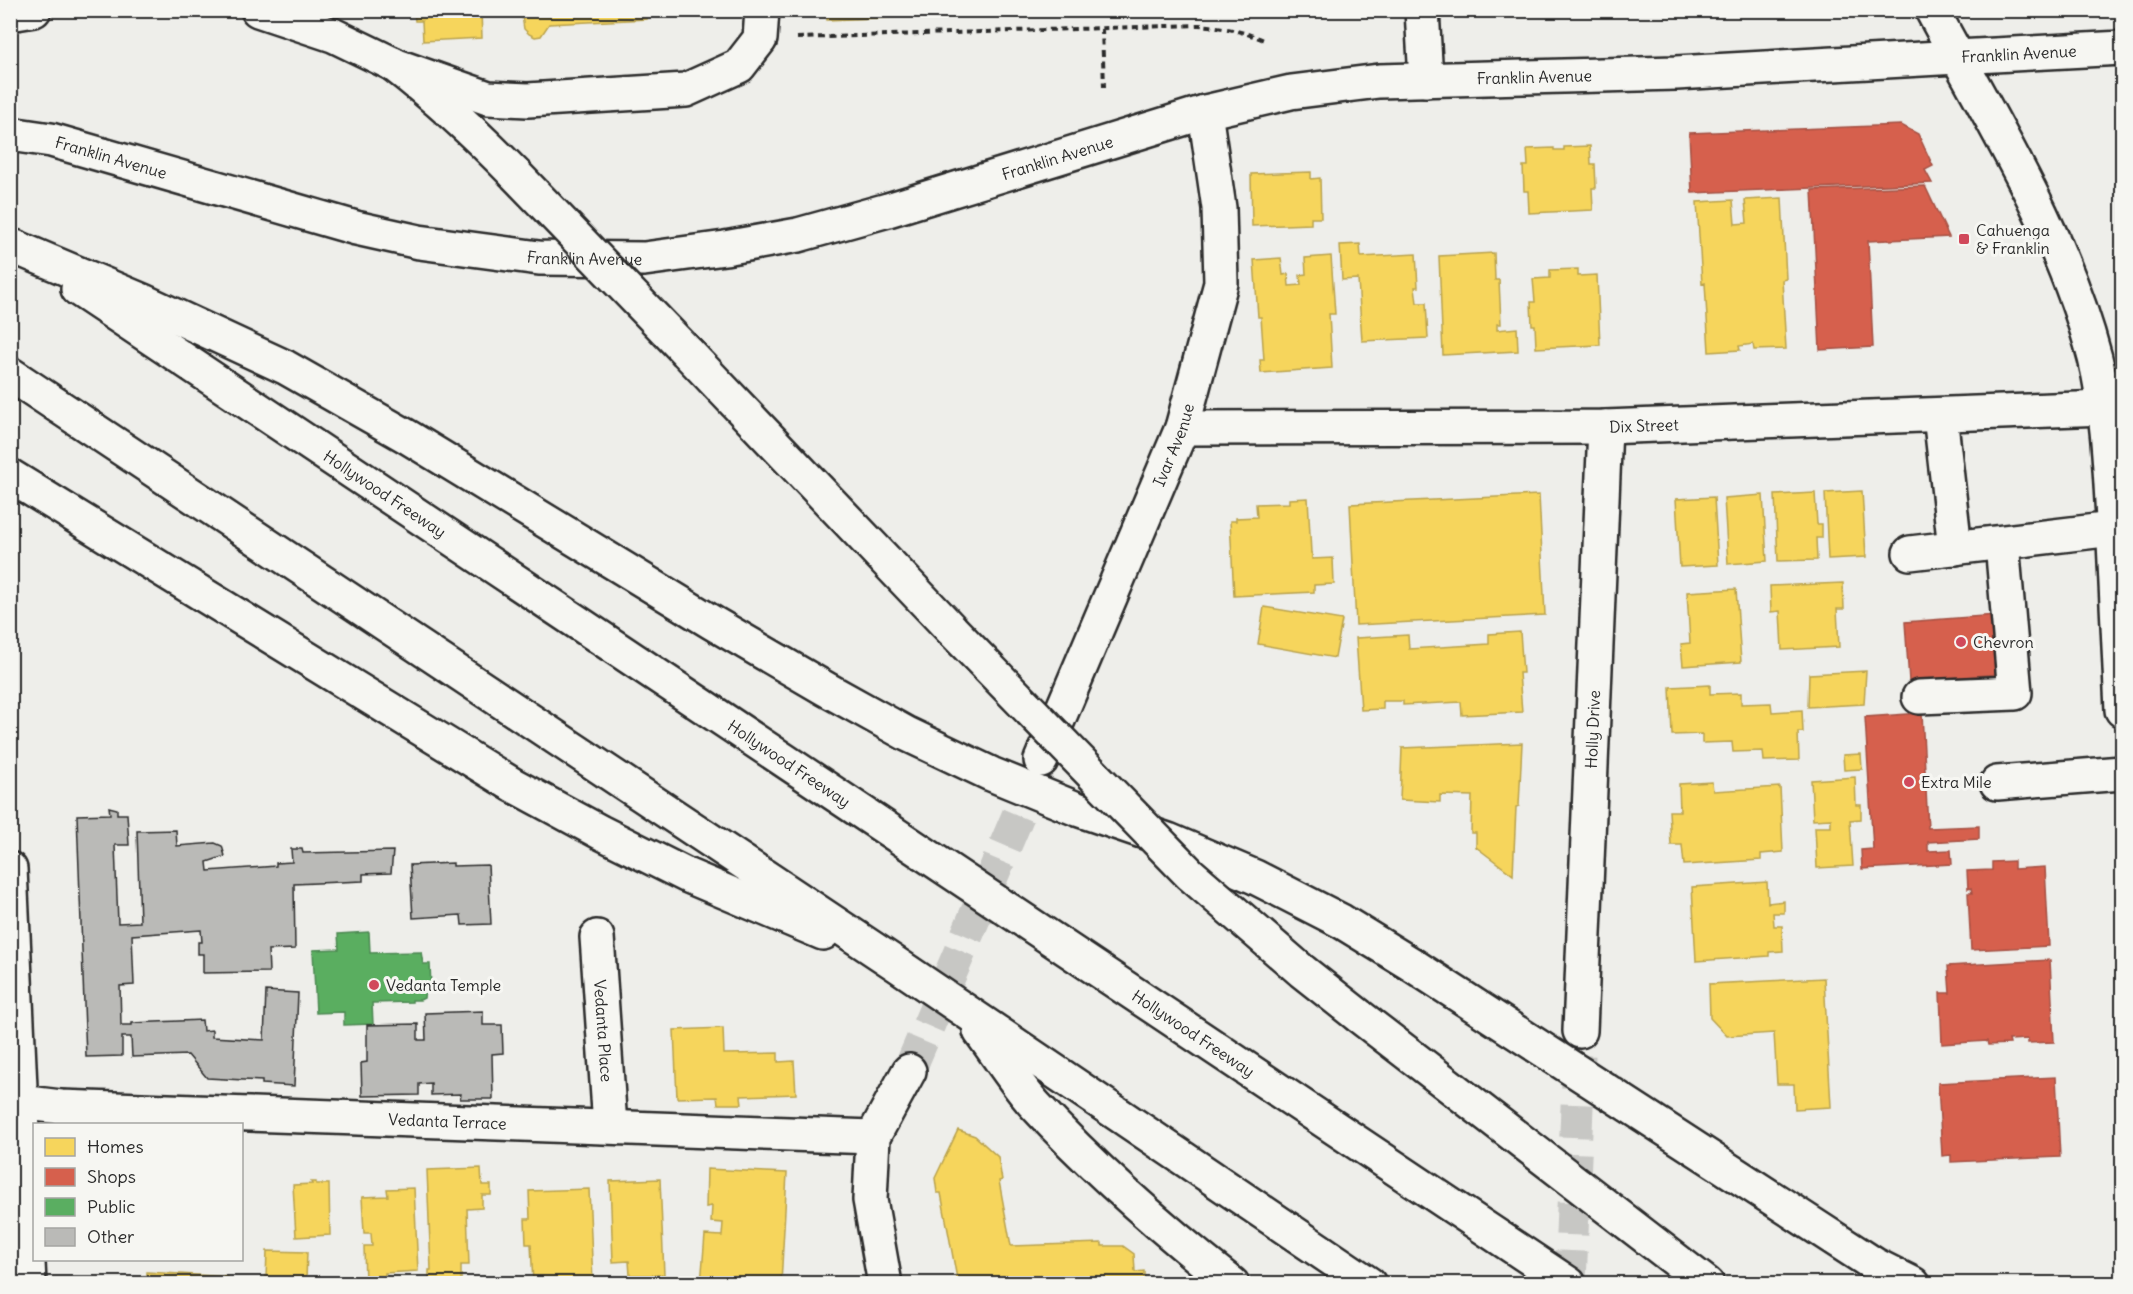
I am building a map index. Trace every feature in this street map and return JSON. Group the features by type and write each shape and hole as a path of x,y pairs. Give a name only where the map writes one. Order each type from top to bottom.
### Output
{"main road":[{"path":"10,14 34,10"},
{"path":"258,10 333,35 393,64 488,98 528,100 686,90 739,66 761,25"},
{"path":"1422,10 1426,80"},
{"path":"1932,10 2045,218 2082,312 2095,360 2104,408 2122,710"},
{"name":"Franklin Avenue","path":"10,134 51,140 356,228 419,242 539,258 644,259 798,235 888,210 1206,112 1291,92 1379,81 1676,73 2122,48"},
{"path":"393,64 435,96 473,131 952,630 1190,874 1294,964 1359,1016 1707,1284"},
{"name":"Ivar Avenue","path":"1041,760 1182,428 1221,283 1219,208 1206,112"},
{"path":"13,246 143,301 285,367 408,437 723,629 908,734 992,774 1077,809 1168,840 1255,877 1341,921 1865,1258 1913,1284"},
{"name":"Hollywood Freeway","path":"13,246 1569,1284"},
{"path":"10,374 899,966 1369,1284"},
{"name":"Dix Street","path":"1182,428 1605,427 2104,408"},
{"path":"1940,415 1955,548"},
{"name":"Holly Drive","path":"1580,1031 1605,427"},
{"path":"10,476 513,785 687,875 899,966"},
{"path":"1910,553 2113,529"},
{"path":"1919,697 2015,693 2002,543"},
{"path":"1997,783 2122,773"},
{"path":"10,869 29,1284"},
{"name":"Vedanta Place","path":"597,937 610,1126"},
{"path":"965,1011 1034,1104 1113,1182 1232,1284"},
{"path":"885,1284 870,1200 873,1137 909,1071"},
{"name":"Vedanta Terrace","path":"20,1102 62,1107 873,1137"}],"path":[{"path":"761,25 1102,29 1199,25 1223,27 1264,40"},
{"path":"1102,29 1104,87"}],"building: Homes":[{"path":"414,10 481,10 482,38 423,41 422,21 415,21"},
{"path":"498,10 647,10 647,19 549,24 541,36 535,37 524,29 522,16 498,17"},
{"path":"827,10 1085,10 827,20"},
{"path":"1113,10 1159,10 1113,12"},
{"path":"1590,146 1591,164 1595,164 1596,188 1592,188 1593,210 1529,213 1528,191 1524,191 1523,166 1528,166 1527,149 1564,150 1564,147"},
{"path":"1311,172 1311,179 1320,178 1321,218 1311,218 1311,224 1252,226 1251,174"},
{"path":"1782,198 1786,279 1782,280 1786,349 1754,350 1753,344 1739,346 1740,350 1709,352 1697,202 1733,200 1735,224 1747,223 1745,200"},
{"path":"1360,244 1361,257 1416,254 1417,303 1426,303 1428,338 1362,341 1358,279 1342,280 1340,245"},
{"path":"1494,253 1495,280 1499,280 1501,324 1497,324 1497,330 1517,328 1518,351 1443,355 1439,256"},
{"path":"1331,256 1335,314 1329,314 1332,368 1261,373 1260,360 1264,360 1254,260 1281,258 1283,275 1288,274 1289,286 1301,285 1300,275 1306,274 1305,258"},
{"path":"1578,269 1578,276 1597,275 1600,345 1536,348 1531,302 1535,302 1533,279 1550,278 1550,270"},
{"path":"1862,491 1866,557 1828,559 1825,493"},
{"path":"1815,493 1817,524 1822,524 1822,538 1816,538 1817,560 1778,561 1775,495"},
{"path":"1539,495 1545,615 1356,625 1350,504"},
{"path":"1763,495 1767,561 1728,564 1724,498"},
{"path":"1714,497 1718,565 1680,567 1676,499"},
{"path":"1308,498 1312,559 1333,558 1334,584 1314,585 1314,592 1234,596 1230,521 1236,521 1236,518 1257,517 1256,504 1289,503 1289,499"},
{"path":"1843,583 1844,609 1837,609 1839,647 1782,650 1780,611 1771,612 1770,586"},
{"path":"1736,589 1741,662 1683,666 1681,644 1690,643 1687,592"},
{"path":"1264,607 1342,620 1335,658 1258,644"},
{"path":"1520,632 1523,673 1519,673 1522,712 1462,715 1461,702 1403,705 1403,701 1383,701 1383,709 1361,710 1356,638 1408,635 1409,649 1489,644 1489,634"},
{"path":"1866,671 1864,704 1808,707 1809,674"},
{"path":"1710,685 1710,694 1741,693 1741,704 1771,703 1772,712 1802,710 1803,732 1798,732 1799,760 1764,761 1763,751 1733,752 1732,742 1702,743 1702,734 1672,735 1670,687"},
{"path":"1522,743 1513,875 1476,847 1476,833 1471,833 1472,796 1440,795 1440,802 1400,800 1402,748"},
{"path":"1861,754 1862,769 1844,770 1843,755"},
{"path":"1855,777 1856,805 1861,805 1861,819 1850,820 1853,866 1817,868 1815,827 1831,827 1831,819 1813,820 1811,780"},
{"path":"1712,782 1713,791 1780,787 1783,852 1761,854 1761,860 1684,865 1682,845 1671,845 1669,811 1680,811 1679,784"},
{"path":"1767,882 1768,903 1784,901 1784,913 1773,913 1774,926 1782,926 1783,951 1769,952 1769,956 1696,961 1692,887"},
{"path":"1824,978 1831,1107 1795,1109 1794,1084 1777,1084 1774,1033 1727,1036 1710,1018 1709,984"},
{"path":"723,1028 724,1054 778,1053 778,1062 794,1061 796,1094 741,1096 742,1104 718,1104 717,1097 677,1098 674,1030"},
{"path":"958,1130 975,1136 998,1157 1002,1180 999,1181 1011,1246 1102,1243 1102,1246 1123,1246 1134,1254 1135,1272 1144,1271 1144,1284 958,1284 941,1193 937,1193 935,1178"},
{"path":"481,1168 482,1185 491,1185 491,1195 482,1195 482,1208 467,1209 469,1265 461,1265 461,1284 429,1284 429,1270 431,1270 427,1170"},
{"path":"707,1169 787,1173 781,1284 701,1284 705,1235 722,1236 723,1223 711,1222 712,1206 706,1207"},
{"path":"660,1179 664,1275 630,1275 629,1261 613,1262 610,1181"},
{"path":"311,1182 329,1184 330,1235 296,1237 293,1185 312,1184"},
{"path":"414,1188 418,1271 385,1273 385,1284 365,1284 364,1246 372,1246 371,1233 364,1233 362,1197 388,1196 387,1189"},
{"path":"589,1189 593,1283 533,1284 531,1244 526,1244 525,1219 530,1219 529,1191"},
{"path":"267,1251 307,1252 306,1280 266,1278"},
{"path":"147,1272 228,1277 227,1284 147,1284"}],"building: Shops":[{"path":"1901,125 1918,134 1933,166 1925,170 1932,183 1692,193 1689,133"},
{"path":"1925,186 1949,237 1868,241 1873,347 1820,350 1812,190"},
{"path":"1996,615 2000,674 1909,681 1905,622"},
{"path":"1922,713 1928,828 1979,826 1979,839 1928,842 1928,851 1951,850 1952,864 1862,869 1861,850 1873,849 1865,717"},
{"path":"2014,861 2014,869 2045,867 2049,946 1971,950 1968,893 1972,893 1971,888 1968,889 1967,871 1992,870 1992,862"},
{"path":"2050,960 2054,1042 2028,1043 2028,1039 2009,1040 2010,1044 1988,1045 1987,1041 1942,1044 1940,993 1950,993 1948,966"},
{"path":"2056,1077 2060,1157 1951,1162 1951,1155 1942,1156 1938,1083"}],"building: Public":[{"path":"369,932 370,953 421,952 423,964 430,964 431,987 425,987 424,998 412,1000 412,1002 372,1003 373,1024 344,1025 344,1012 316,1013 313,950 339,949 338,934"}],"building: Other":[{"path":"109,807 117,809 117,814 127,814 129,845 115,845 118,923 140,922 137,831 176,830 177,846 215,843 222,846 225,856 207,862 208,871 276,866 276,863 292,862 291,849 302,849 303,853 393,851 391,873 363,874 363,881 294,884 295,949 268,950 269,972 203,973 203,954 198,954 198,942 202,942 201,930 132,935 134,985 120,986 121,1025 202,1020 203,1031 212,1030 212,1037 264,1040 266,991 298,993 294,1086 262,1084 262,1081 207,1078 188,1055 132,1057 131,1037 122,1037 122,1056 86,1057 77,815 110,814"},
{"path":"453,863 453,866 488,865 491,924 462,925 461,915 413,918 410,865"},
{"path":"483,1011 483,1025 502,1025 503,1053 492,1054 493,1099 460,1099 461,1094 431,1095 431,1083 419,1084 419,1095 362,1096 361,1063 367,1062 367,1025 418,1024 418,1040 426,1040 425,1013"}],"tunnel":[{"path":"909,1071 1040,764"},
{"path":"1570,1284 1580,1031"}],"place":[{"name":"Cahuenga & Franklin","path":"1964,239"},
{"name":"Chevron","path":"1961,642"},
{"name":"Extra Mile","path":"1909,782"},
{"name":"Vedanta Temple","path":"374,985"}]}
